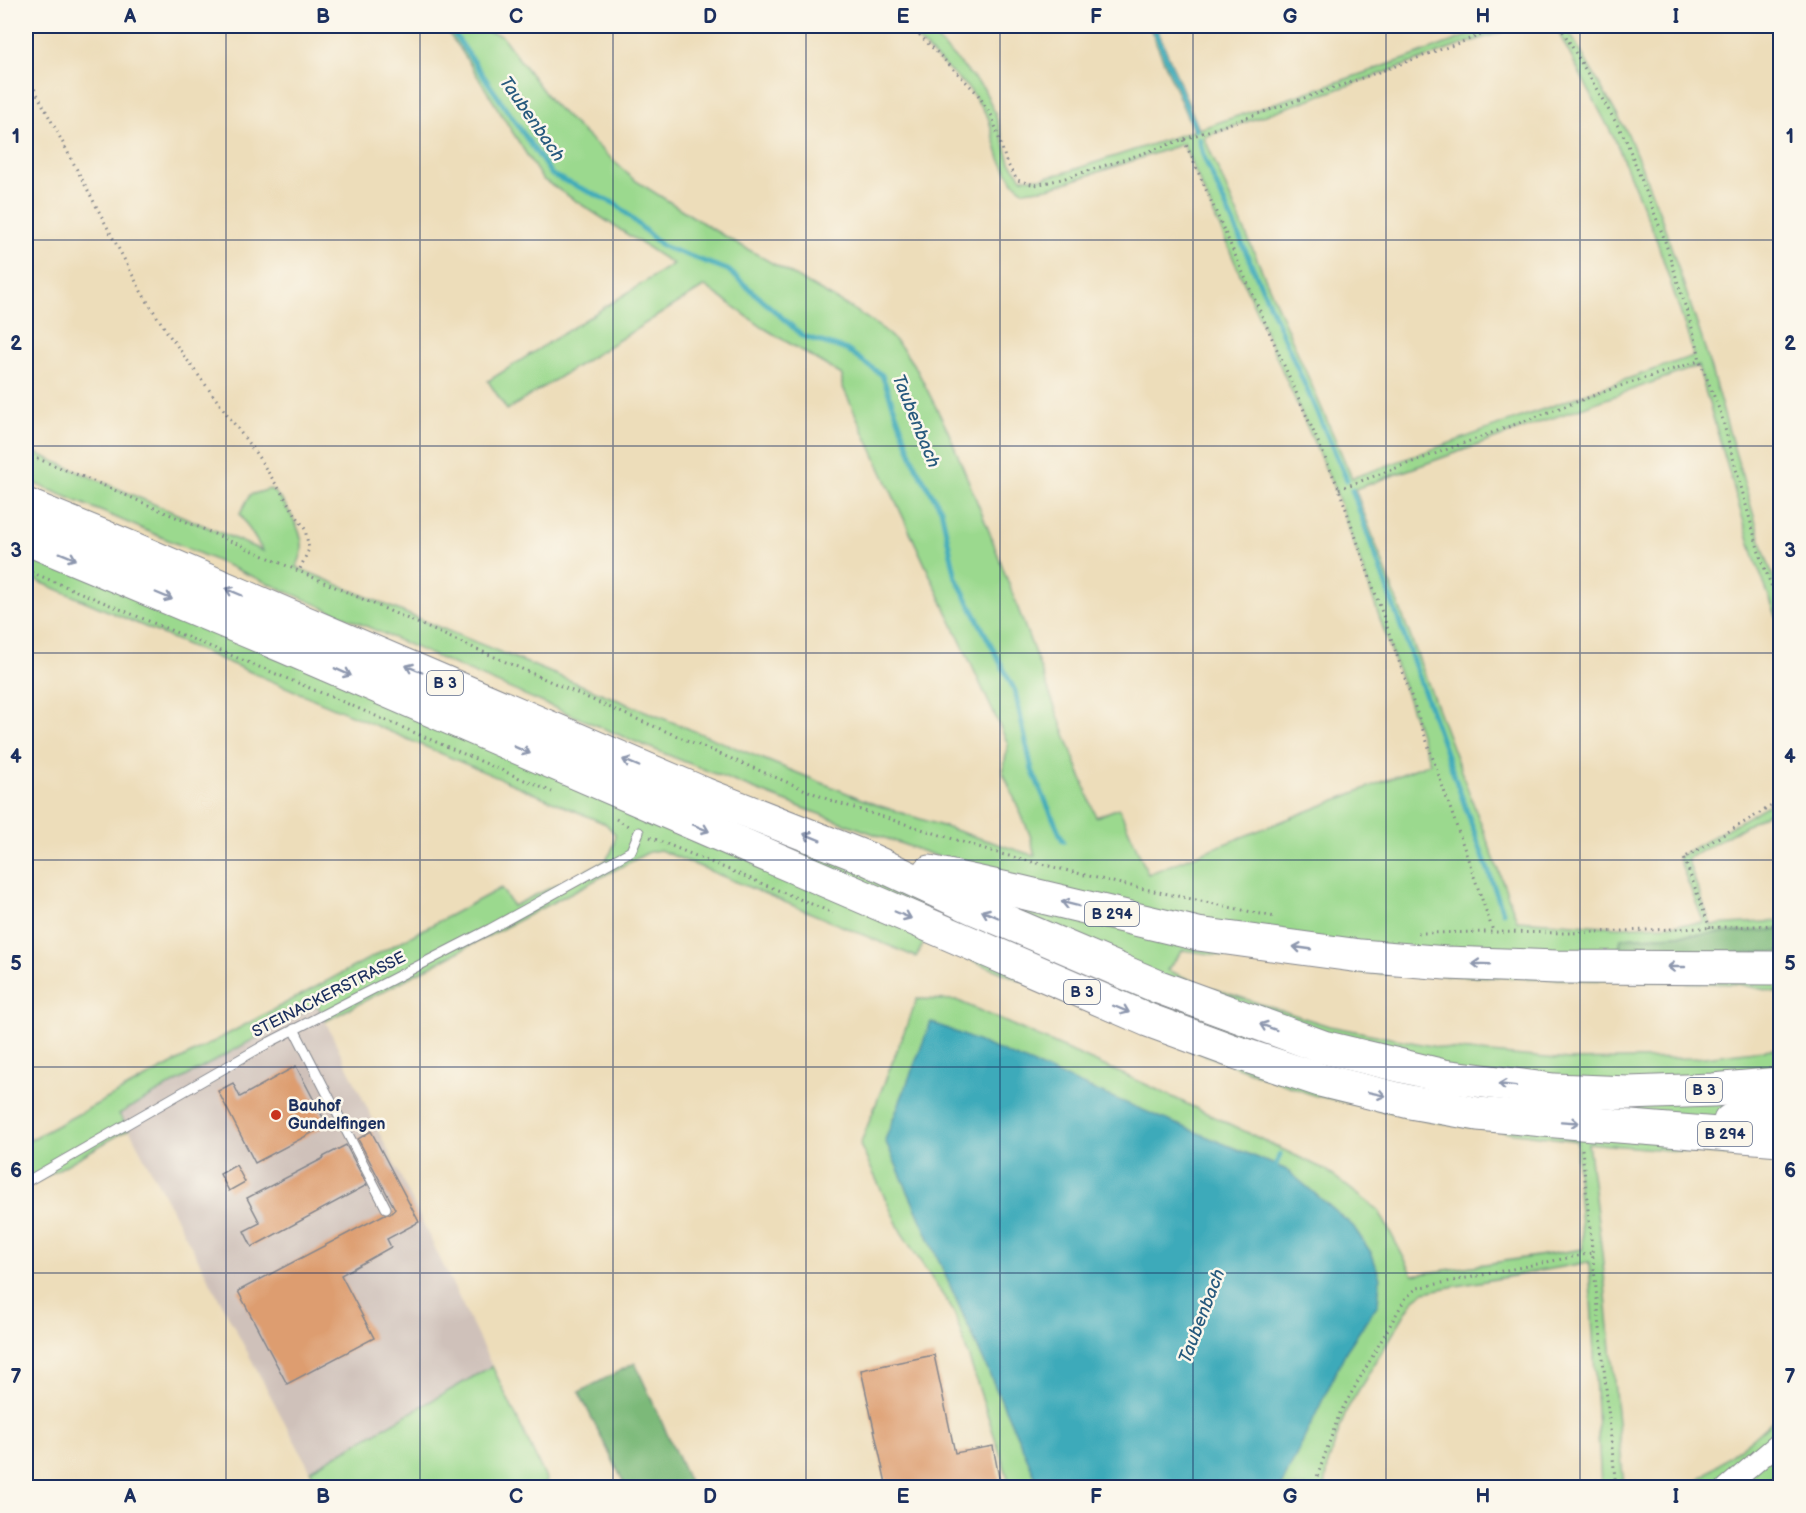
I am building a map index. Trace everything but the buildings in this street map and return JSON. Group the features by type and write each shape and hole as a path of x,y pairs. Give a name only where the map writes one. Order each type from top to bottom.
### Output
{"highway":[{"name":"B 3","path":"26,505 704,794 866,858 1159,987 1323,1047 1444,1076 1554,1090 1628,1093 1780,1084"},
{"name":"B 3","path":"26,538 286,647 1148,1020 1235,1052 1330,1083 1455,1110 1544,1120 1669,1129 1780,1114"},
{"name":"B 294","path":"866,858 1198,934 1360,956 1446,963 1557,967 1780,968"},
{"name":"B 294","path":"1669,1129 1780,1139"}],"street":[{"path":"1726,1488 1780,1442"}],"lane":[{"name":"STEINACKERSTRASSE","path":"26,1182 294,1029 490,929 631,851 639,832"},
{"path":"294,1029 386,1208"}],"path":[{"path":"911,26 977,93 992,116 1006,161 1017,180 1035,185 1062,179 1184,140 1506,26"},
{"path":"1560,26 1626,140 1664,238 1697,344 1700,361 1720,414 1760,556 1780,608"},
{"path":"26,73 142,293 169,335 257,455 305,529 309,549 299,571"},
{"path":"1184,140 1339,489 1494,932"},
{"path":"1339,489 1617,387 1700,361"},
{"path":"26,454 98,483 620,712 832,801 1000,854 1117,883 1279,918"},
{"path":"26,570 341,701 561,796"},
{"path":"1710,928 1684,858 1780,801"},
{"path":"616,819 639,832 842,917"},
{"path":"1415,933 1569,933 1780,925"},
{"path":"1582,1149 1616,1488"},
{"path":"1316,1488 1316,1480 1339,1415 1405,1299 1417,1288 1592,1253"}],"shaded area":[{"path":"317,1004 492,1366 310,1470 119,1114"}],"green space":[{"path":"443,26 463,26 501,35 553,104 633,179 714,230 856,311 884,330 902,348 917,370 948,431 989,531 1096,817 1119,808 1148,874 1430,763 1337,495 1183,144 1065,183 1024,191 1013,182 1000,159 988,117 970,90 903,26 924,26 984,89 995,113 1010,162 1022,178 1041,178 1193,131 1149,26 1156,26 1199,129 1405,59 1494,26 1521,26 1467,43 1204,137 1352,478 1693,356 1656,238 1616,142 1555,26 1566,26 1628,134 1658,208 1702,339 1765,554 1780,596 1780,626 1754,557 1698,366 1355,489 1517,920 1619,927 1704,923 1678,857 1780,798 1780,806 1687,859 1711,925 1780,921 1780,930 1621,938 1780,952 1780,993 1738,984 1364,973 1183,950 1167,970 1205,986 1329,1026 1447,1049 1569,1060 1695,1058 1780,1048 1780,1160 1588,1143 1602,1253 1624,1487 1601,1487 1589,1262 1424,1292 1414,1299 1346,1411 1329,1460 1325,1487 1011,1487 954,1312 901,1232 860,1145 917,999 956,1000 1145,1084 1326,1170 1379,1211 1413,1275 1583,1249 1577,1179 1577,1141 1447,1124 1313,1095 1181,1046 925,941 916,957 660,850 649,852 326,1021 317,1004 119,1114 129,1129 26,1188 26,1142 501,888 513,906 602,863 612,850 615,834 606,824 26,576 26,553 554,757 967,896 974,869 810,811 664,753 26,480 26,449 263,551 240,514 250,495 270,489 281,499 300,534 302,550 296,567 874,804 1035,856 1030,835 1003,772 1008,744 842,385 842,375 762,327 705,286 507,410 488,381 673,264 542,179 461,50"},
{"path":"1780,930 1780,952 1626,955 1619,949 1621,938"},
{"path":"635,1363 691,1487 626,1487 579,1392"},
{"path":"492,1366 547,1481 536,1488 320,1487 310,1470"},
{"path":"1780,1414 1780,1470 1760,1487 1688,1488 1753,1438"}],"water":[{"path":"931,1022 1287,1170 1353,1226 1372,1254 1380,1278 1378,1304 1346,1351 1281,1487 1040,1487 885,1140"}],"waterway":[{"name":"Taubenbach","path":"449,26 552,175 616,204 662,246 728,270 803,336 847,350 882,375 916,467 941,509 956,578 1015,691 1032,770 1063,841"},
{"path":"1153,26 1196,130"},
{"path":"1199,139 1203,155 1347,480"},
{"path":"1352,490 1503,912"},
{"name":"Taubenbach","path":"1274,1170 1280,1154"}],"place":[{"name":"Bauhof Gundelfingen","path":"276,1115"}]}
